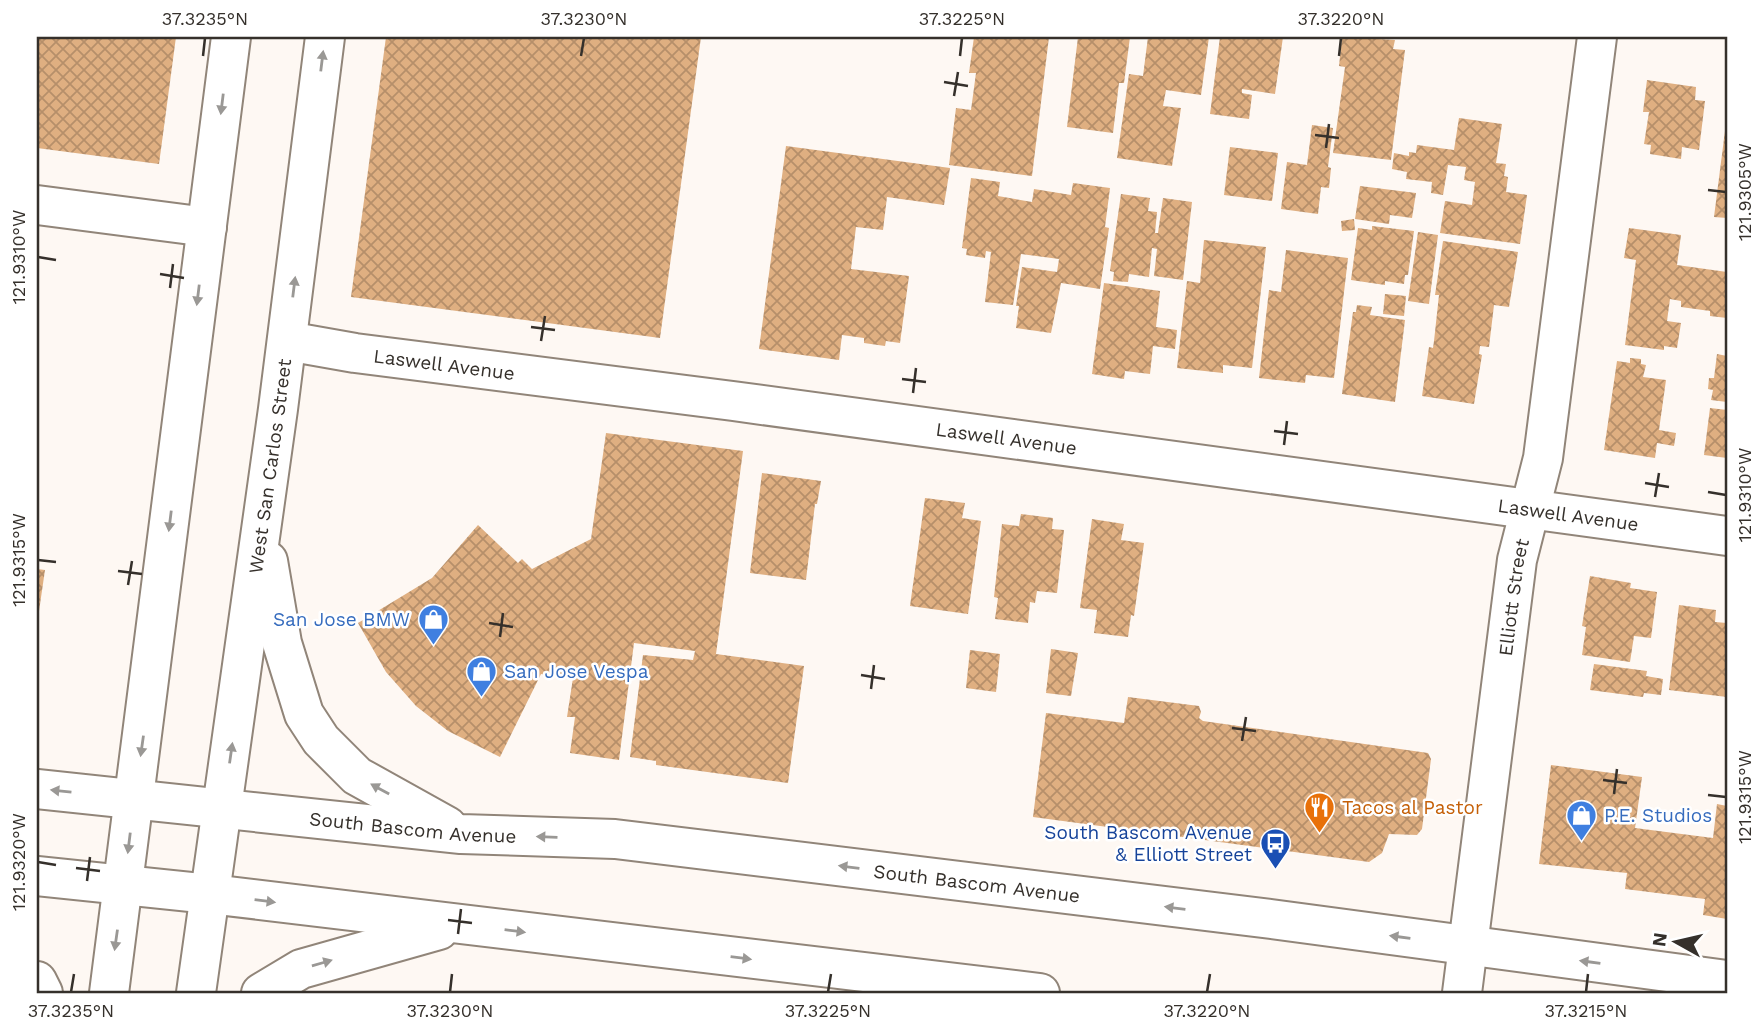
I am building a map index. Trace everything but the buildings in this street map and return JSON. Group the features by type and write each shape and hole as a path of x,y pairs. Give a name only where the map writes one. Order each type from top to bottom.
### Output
{"main road":[{"path":"109,993 230,37"},
{"name":"West San Carlos Street","path":"196,993 262,525 326,37"},
{"name":"Elliott Street","path":"1462,993 1517,560 1543,458 1597,37"},
{"path":"37,205 206,227"},
{"name":"Laswell Avenue","path":"287,341 355,353 733,401 1727,536"},
{"path":"262,525 282,643 304,714 321,740 357,776 461,834"},
{"name":"South Bascom Avenue","path":"37,789 461,834 615,839 1727,981"},
{"path":"37,876 210,894 1040,993"},
{"path":"261,993 301,969 458,925"},
{"path":"37,981 43,993"}],"place":[{"name":"San Jose BMW","path":"433,646"},
{"name":"San Jose Vespa","path":"481,698"},
{"name":"Tacos al Pastor","path":"1319,834"},
{"name":"P.E. Studios","path":"1581,842"},
{"name":"South Bascom Avenue & Elliott Street","path":"1275,870"}]}
